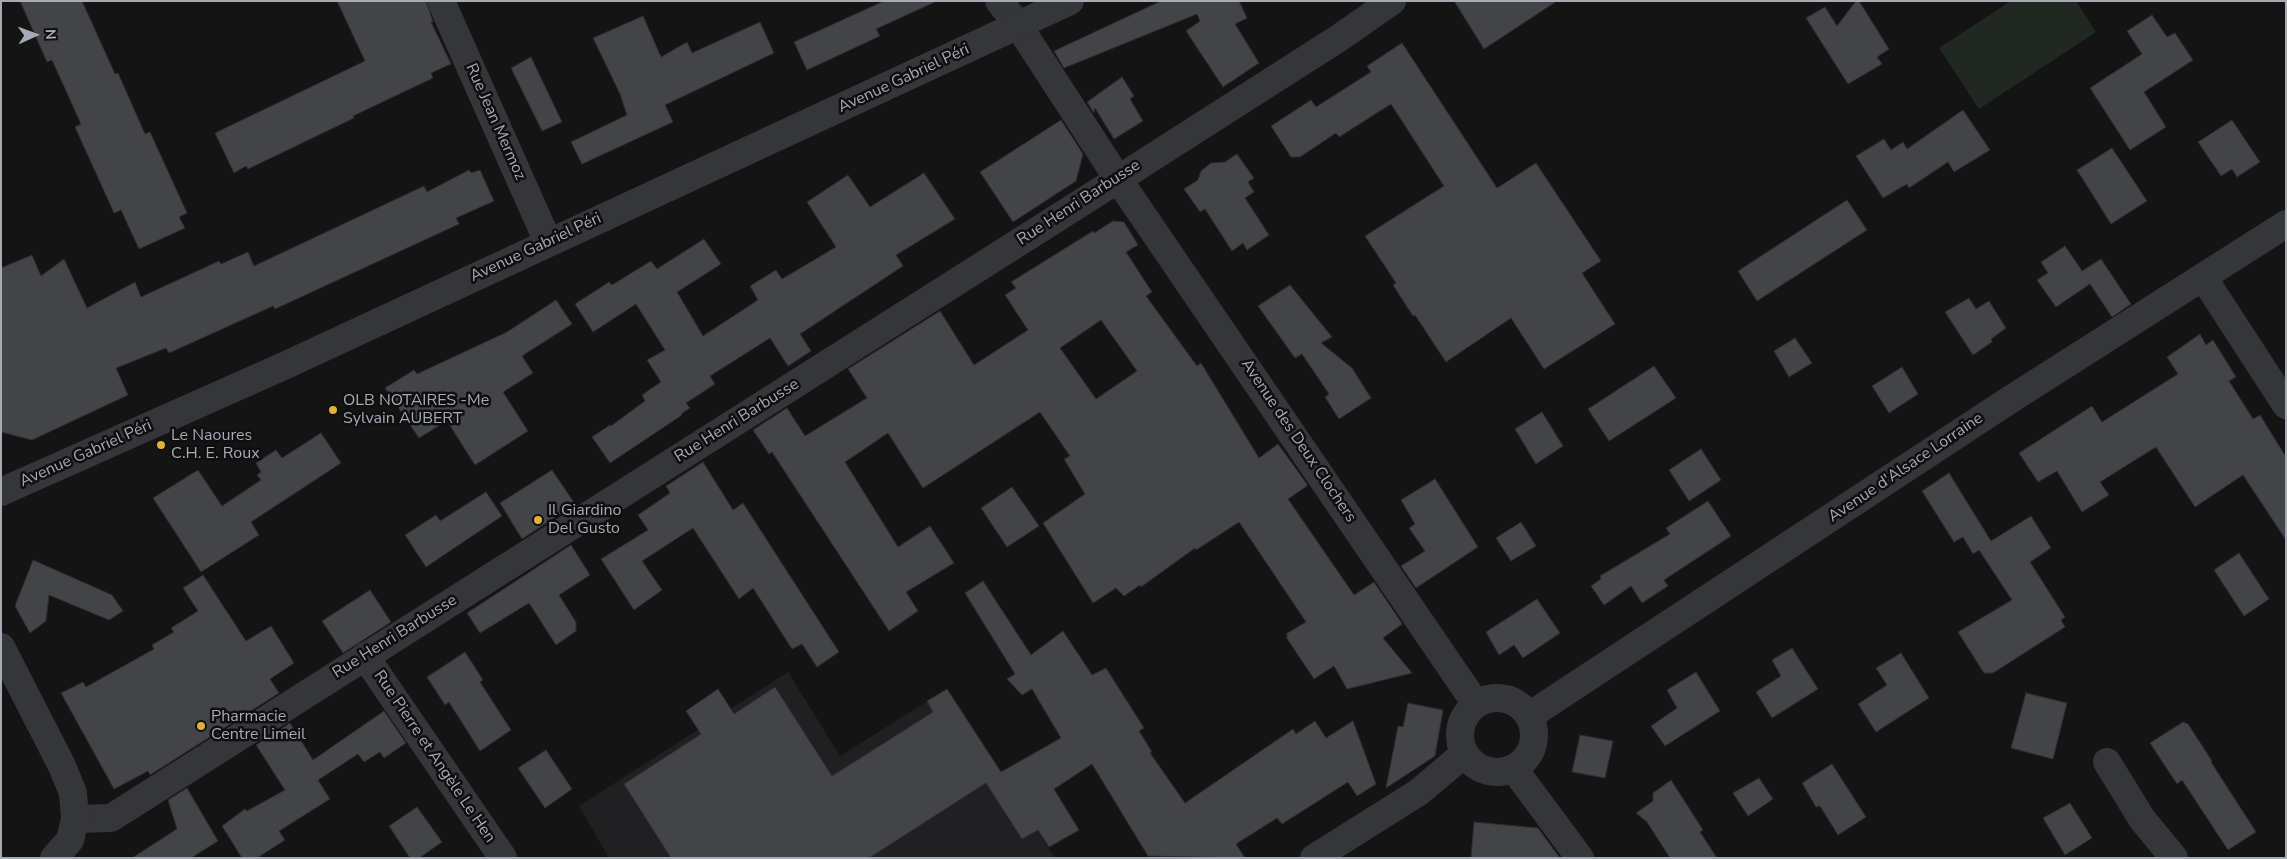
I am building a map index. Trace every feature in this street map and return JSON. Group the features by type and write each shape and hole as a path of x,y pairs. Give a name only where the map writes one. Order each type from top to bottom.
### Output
{"street":[{"name":"Rue Jean Mermoz","path":"442,1 548,242"},
{"path":"999,1 1018,25"},
{"name":"Avenue Gabriel Péri","path":"1,492 286,365 548,242 978,46 1070,1"},
{"name":"Rue Henri Barbusse","path":"75,818 111,818 1118,179 1339,38 1392,1"},
{"name":"Avenue des Deux Clochers","path":"1018,25 1118,179 1476,704"},
{"name":"Avenue d'Alsace Lorraine","path":"1529,716 2008,401 2286,224"},
{"path":"2203,277 2286,405"},
{"path":"1,647 62,766 73,793 75,818 70,840 54,858"},
{"name":"Rue Pierre et Angèle Le Hen","path":"365,656 503,858"},
{"path":"1487,699 1505,699 1521,707 1529,716 1533,727 1534,740 1531,751 1524,761 1514,769 1503,772 1486,771 1471,763 1464,754 1460,743 1462,721 1468,711 1476,704 1487,699"},
{"path":"1314,858 1419,792 1464,754"},
{"path":"2108,762 2142,819 2174,858"},
{"path":"1514,769 1580,858"}],"shaded area":[{"path":"2011,1 2076,1 2096,32 1979,109 1939,48"},
{"path":"788,672 840,756 947,689 1055,858 609,858 579,806"}],"building":[{"path":"20,1 82,1 115,74 118,73 145,134 150,132 187,213 179,217 185,228 139,249 121,210 114,213 75,127 81,124 52,60 47,62"},
{"path":"337,1 426,1 433,22 431,22 451,64 431,73 433,78 353,116 354,118 248,169 246,166 234,173 215,133 365,61"},
{"path":"884,1 937,1 876,29 880,36 807,70 794,42"},
{"path":"1161,1 1239,1 1247,18 1235,24 1259,63 1223,87 1186,31 1200,21 1197,14 1064,68 1054,51"},
{"path":"1454,1 1557,1 1484,49"},
{"path":"1856,1 1859,1 1889,49 1877,57 1882,64 1848,84 1806,18 1825,7 1837,26"},
{"path":"2152,15 2167,37 2175,33 2193,60 2144,92 2166,127 2130,150 2090,88 2142,54 2127,31"},
{"path":"643,16 661,57 687,42 692,53 760,22 774,53 665,105 673,122 582,164 571,142 627,115 620,94 593,38"},
{"path":"1402,43 1497,188 1536,163 1601,261 1582,273 1615,324 1544,369 1511,318 1446,362 1393,285 1396,283 1365,236 1444,186 1391,104 1339,137 1336,133 1300,157 1291,157 1271,126 1311,100 1316,107 1371,72 1367,66"},
{"path":"531,57 562,122 542,131 511,68"},
{"path":"1122,77 1134,96 1130,99 1143,121 1114,139 1095,108 1094,113 1087,102"},
{"path":"1963,110 1990,150 1954,172 1948,162 1909,188 1907,184 1883,198 1856,156 1884,139 1891,150 1903,142 1907,149"},
{"path":"1061,120 1083,154 1076,181 1013,222 980,172"},
{"path":"2232,120 2260,162 2237,177 2232,169 2221,176 2198,142"},
{"path":"2112,148 2147,201 2111,224 2077,170"},
{"path":"1237,154 1254,178 1248,182 1254,192 1245,198 1269,235 1247,250 1243,243 1232,251 1205,209 1200,212 1184,189 1198,180 1201,171 1211,163 1225,162"},
{"path":"469,170 471,173 480,170 494,201 456,218 459,224 275,309 273,306 169,353 166,348 116,368 128,395 32,440 1,432 1,268 32,255 41,276 64,259 87,308 135,282 141,297 219,261 221,264 248,252 254,266 424,186 427,192"},
{"path":"924,173 955,219 896,255 903,266 800,334 811,351 788,366 770,338 710,376 715,384 686,403 690,408 682,415 610,463 592,437 611,426 645,401 642,395 661,382 647,360 665,350 636,304 593,332 575,304 609,282 612,285 651,261 657,269 704,239 721,264 677,292 703,336 758,300 750,286 776,270 782,279 836,247 807,202 848,175 870,207"},
{"path":"1847,200 1867,230 1757,301 1738,271"},
{"path":"1113,221 1124,222 1138,245 1126,252 1152,292 1146,296 1197,366 1201,363 1259,458 1278,444 1307,484 1307,486 1288,499 1354,595 1374,582 1402,624 1383,638 1412,673 1347,689 1334,666 1314,679 1286,637 1288,636 1286,634 1306,622 1239,522 1196,550 1195,548 1141,587 1140,585 1124,596 1116,588 1093,603 1043,523 1085,494 1064,459 1070,456 1040,412 923,488 888,433 845,462 898,547 930,526 954,563 906,592 918,611 889,631 772,452 769,454 753,430 787,408 805,436 867,398 848,369 940,311 974,365 1028,330 1005,295 1016,288 1011,282 1093,231 1094,233","holes":["1101,320 1137,371 1096,399 1060,348"]},
{"path":"2065,246 2082,271 2101,259 2131,304 2112,317 2090,284 2056,307 2037,280 2048,273 2041,262"},
{"path":"1290,285 1332,337 1321,343 1352,368 1371,398 1339,419 1325,397 1329,394 1302,354 1295,358 1258,306"},
{"path":"1969,298 1976,309 1989,301 2006,328 1991,339 1992,342 1973,355 1945,312"},
{"path":"556,300 572,324 522,356 533,373 503,392 528,431 475,465 447,421 419,438 385,388 414,370 417,374 507,332"},
{"path":"2200,334 2206,345 2213,340 2236,377 2229,381 2253,419 2260,415 2286,457 2286,540 2243,475 2195,507 2156,447 2100,482 2109,495 2082,512 2057,471 2038,482 2019,453 2092,406 2102,422 2178,374 2167,357"},
{"path":"1795,338 1812,363 1789,377 1774,351"},
{"path":"1654,366 1676,398 1609,441 1588,409"},
{"path":"1902,367 1918,394 1889,413 1872,386"},
{"path":"1542,412 1563,446 1536,464 1515,429"},
{"path":"321,433 341,463 251,522 259,535 201,572 153,498 198,470 222,506 261,480 257,475 261,472 256,463 276,450 282,458"},
{"path":"1701,449 1721,480 1689,501 1669,470"},
{"path":"703,462 733,510 743,503 839,652 817,667 802,644 792,649 753,588 739,599 693,528 642,561 662,590 634,610 601,559 648,530 638,515 670,493 666,486"},
{"path":"552,470 575,504 522,539 500,503"},
{"path":"1949,473 1991,541 2031,516 2051,548 2030,562 2065,617 2061,620 2065,627 1993,673 1984,673 1958,632 2012,600 1979,550 1973,554 1963,537 1954,542 1922,491"},
{"path":"1435,479 1478,547 1416,588 1401,566 1425,551 1409,528 1415,524 1401,500"},
{"path":"1012,487 1039,526 1007,547 981,508"},
{"path":"486,492 502,516 426,567 405,535 436,515 440,521"},
{"path":"1708,501 1731,536 1664,580 1668,586 1642,603 1631,586 1604,605 1591,586 1601,579 1600,576 1670,534 1666,528"},
{"path":"1521,522 1536,546 1511,561 1496,538"},
{"path":"571,545 590,575 559,595 576,622 576,631 556,645 529,603 480,633 467,613"},
{"path":"2239,553 2269,599 2244,616 2214,570"},
{"path":"33,560 112,595 123,611 109,620 49,595 46,621 30,633 15,606"},
{"path":"203,575 246,641 271,626 294,663 270,679 279,693 150,775 148,771 114,789 61,693 83,682 86,687 154,649 152,645 174,632 171,628 198,611 183,588"},
{"path":"983,581 1031,655 1063,631 1092,675 1106,668 1144,728 1139,731 1152,752 1150,753 1185,803 1293,729 1296,734 1315,721 1326,738 1353,721 1376,784 1357,796 1348,782 1282,824 1277,818 1236,844 1245,858 1148,856 1092,764 1054,789 1079,830 1049,847 1038,830 1022,839 986,783 869,858 671,858 624,784 701,734 686,711 718,689 734,714 775,687 832,776 933,712 927,701 947,689 1001,772 1061,738 1032,689 1022,695 1007,679 1015,674 965,593"},
{"path":"370,590 391,622 343,653 322,621"},
{"path":"1537,599 1560,633 1523,658 1514,645 1499,655 1486,632"},
{"path":"1792,648 1818,689 1772,718 1756,692 1781,676 1772,660"},
{"path":"465,652 483,680 480,682 511,730 480,751 449,702 445,705 427,677"},
{"path":"1901,653 1929,698 1876,732 1858,704 1887,685 1876,668"},
{"path":"1696,672 1720,711 1665,746 1651,726 1677,708 1667,690"},
{"path":"2026,693 2067,703 2053,759 2011,748"},
{"path":"1408,703 1443,710 1435,756 1386,788 1398,726 1403,727"},
{"path":"384,711 406,743 384,758 380,752 364,762 358,754 318,780 330,799 279,831 285,840 257,858 242,858 222,826 245,809 247,811 285,790 256,745 290,723 313,760"},
{"path":"2183,722 2188,724 2256,832 2228,850 2182,780 2177,784 2150,743"},
{"path":"1580,735 1613,741 1605,778 1572,772"},
{"path":"546,750 572,789 545,808 518,768"},
{"path":"1832,764 1866,817 1838,835 1820,806 1816,807 1802,783"},
{"path":"1759,778 1773,799 1748,816 1733,793"},
{"path":"1671,780 1703,830 1700,832 1717,858 1670,858 1647,822 1636,813 1653,801 1653,793"},
{"path":"187,788 218,841 191,858 132,858 177,829 168,800"},
{"path":"2070,803 2092,838 2065,855 2043,818"},
{"path":"417,807 442,842 419,858 410,858 389,826"},
{"path":"1474,822 1538,828 1560,858 1471,858"}],"place":[{"name":"OLB NOTAIRES -Me Sylvain AUBERT","path":"333,410"},
{"name":"Le Naoures C.H. E. Roux","path":"161,445"},
{"name":"Il Giardino Del Gusto","path":"538,520"},
{"name":"Pharmacie Centre Limeil","path":"201,726"}]}
